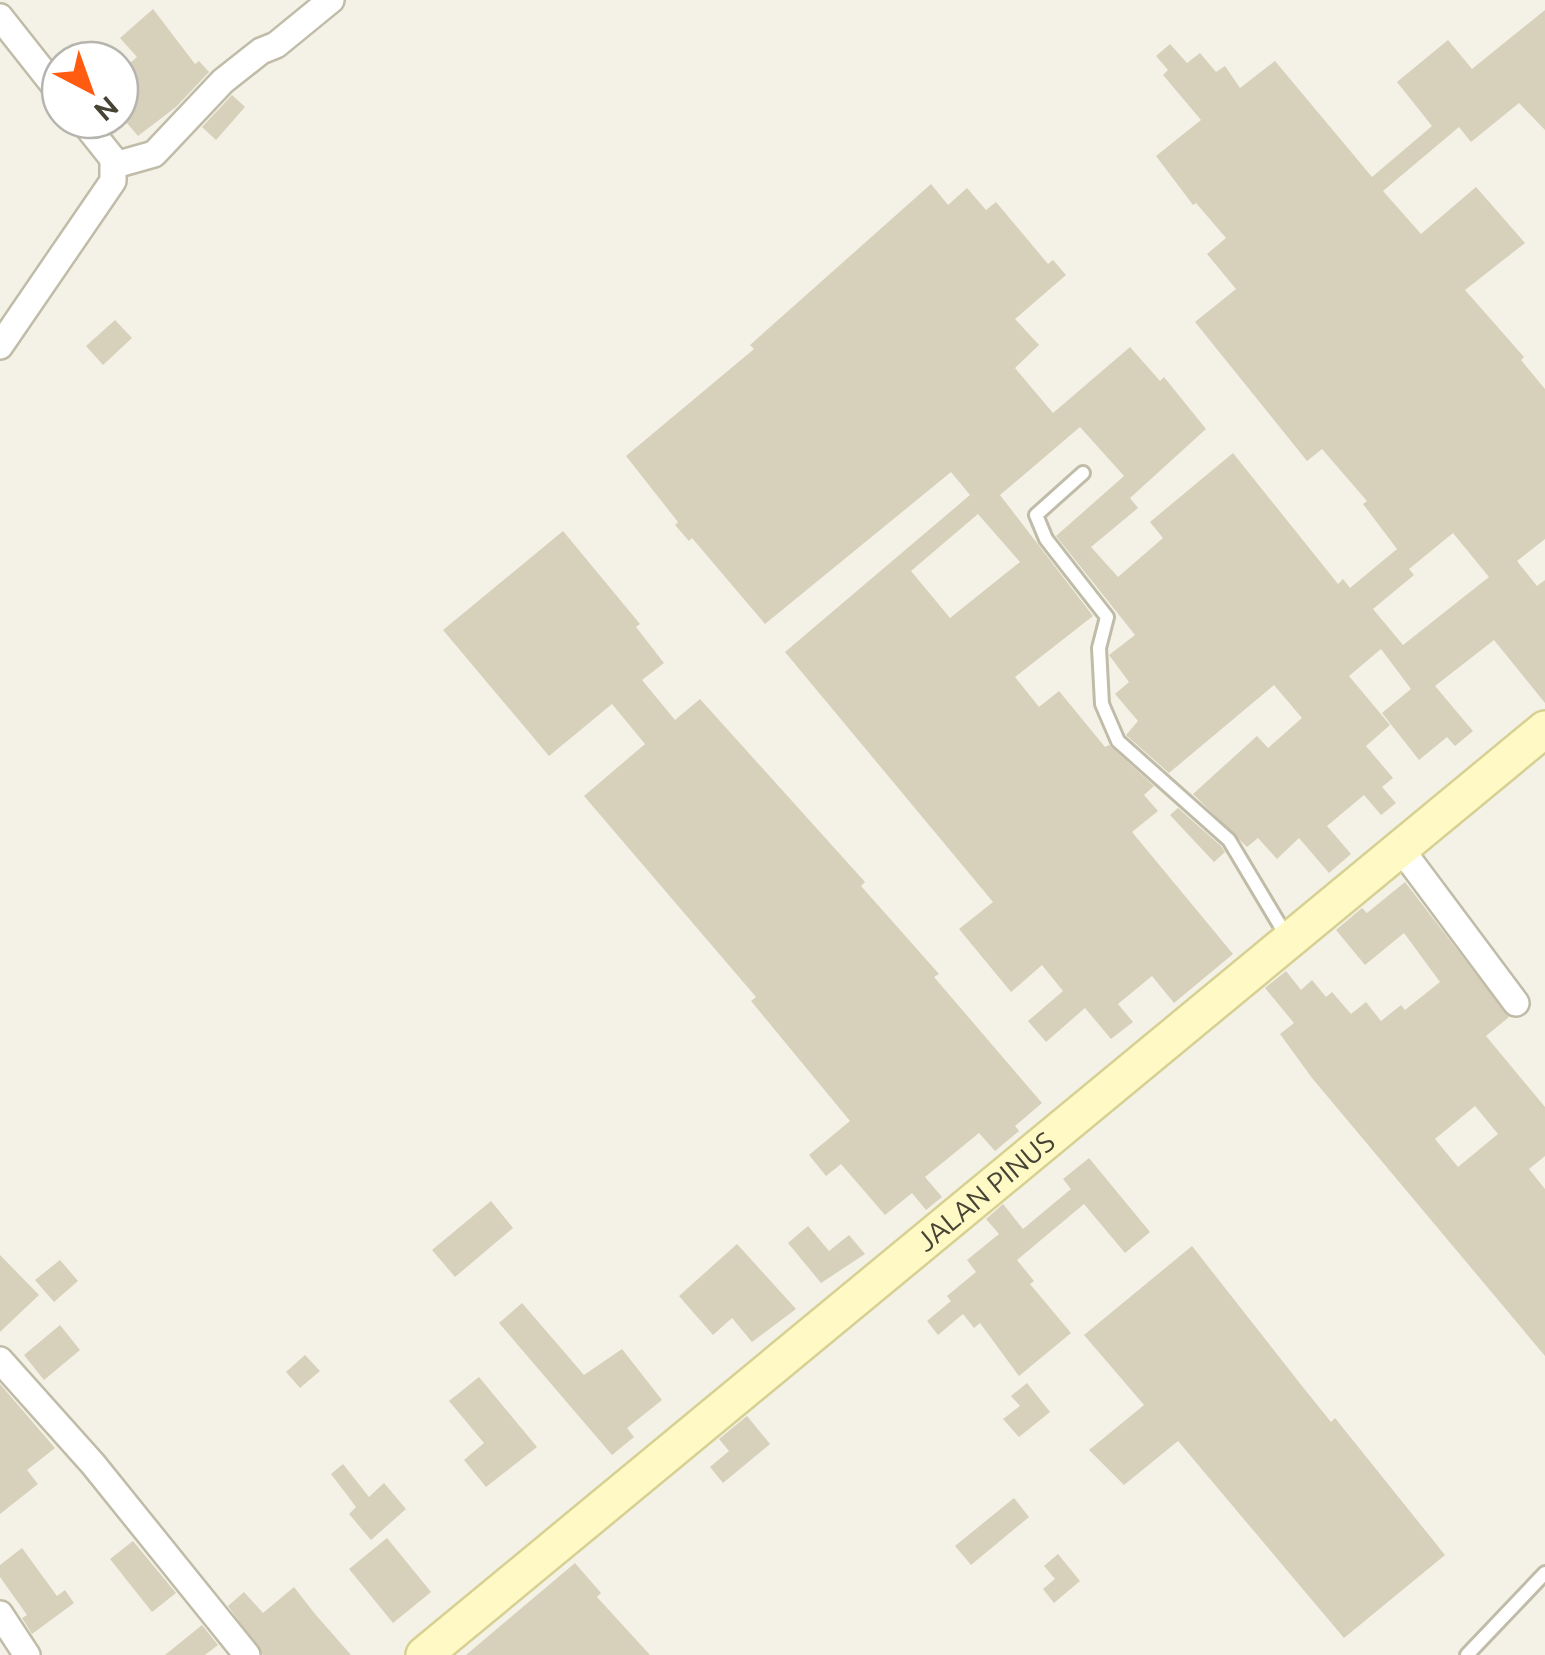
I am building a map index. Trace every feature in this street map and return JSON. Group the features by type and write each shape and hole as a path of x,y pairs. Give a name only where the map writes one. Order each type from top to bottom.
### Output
{"street":[{"path":"116,166 154,154 223,80 330,0"},
{"path":"0,16 40,67"},
{"path":"97,140 116,166"},
{"path":"0,346 109,189 116,166"},
{"name":"JALAN PINUS","path":"424,1655 1545,729"},
{"path":"1401,849 1516,1003"},
{"path":"0,1360 93,1464 247,1655"},
{"path":"0,1614 27,1655"}],"lane":[{"path":"1082,473 1036,515 1046,539 1107,617 1099,648 1102,704 1118,741 1229,840 1288,939"},
{"path":"1466,1655 1545,1574"}],"building":[{"path":"153,9 195,64 199,61 209,72 176,107 140,134 140,40 120,38"},
{"path":"1545,10 1545,130 1519,103 1471,142 1459,127 1383,191 1421,234 1476,187 1525,243 1465,290 1524,357 1521,360 1545,389 1545,539 1517,561 1537,586 1545,580 1545,703 1494,640 1435,686 1473,731 1455,746 1447,737 1419,760 1382,713 1411,689 1381,649 1349,676 1390,725 1366,746 1393,778 1382,787 1396,803 1381,815 1364,795 1327,826 1351,854 1329,873 1299,838 1277,859 1258,838 1247,847 1193,794 1257,736 1268,748 1302,718 1274,685 1169,773 1126,735 1138,721 1115,694 1129,682 1109,655 1135,635 1056,536 1124,476 1080,427 1000,495 1093,616 1015,677 1039,707 1059,691 1105,747 1109,745 1154,786 1144,795 1158,811 1132,832 1233,954 1174,1003 1152,976 1118,1004 1133,1022 1111,1039 1085,1008 1046,1042 1028,1021 1063,991 1042,965 1011,992 959,929 993,902 785,652 970,495 951,472 765,624 692,538 689,541 675,525 678,522 626,456 754,349 750,345 931,184 948,205 967,188 986,210 996,202 1048,264 1053,260 1066,275 1015,319 1039,345 1015,368 1053,413 1130,347 1160,381 1164,377 1206,429 1130,498 1138,508 1091,547 1118,577 1163,538 1150,522 1233,453 1338,584 1343,579 1350,588 1397,549 1363,504 1367,501 1322,449 1307,461 1195,322 1236,289 1207,254 1226,238 1196,203 1193,205 1156,156 1201,120 1163,75 1168,70 1156,56 1170,44 1187,63 1200,53 1216,72 1225,66 1240,88 1275,61 1372,177 1432,126 1397,82 1448,40 1472,69","holes":["978,514 1020,562 950,618 911,571","1453,533 1489,577 1403,645 1373,609 1414,575 1409,569"]},
{"path":"232,95 245,107 216,140 202,127"},
{"path":"115,320 132,338 103,365 86,346"},
{"path":"563,531 640,624 636,627 664,663 642,680 675,720 700,699 865,882 861,886 939,974 934,977 1042,1103 1015,1126 1019,1131 995,1151 979,1133 925,1177 942,1197 926,1210 912,1193 885,1215 841,1164 826,1176 809,1155 850,1121 751,1001 756,997 584,796 645,744 612,704 549,756 443,630"},
{"path":"1178,808 1225,852 1214,862 1170,815"},
{"path":"1405,882 1509,1017 1486,1036 1545,1107 1545,1156 1529,1169 1545,1189 1545,1356 1312,1078 1280,1034 1294,1023 1265,988 1286,971 1301,990 1312,980 1326,997 1332,992 1351,1014 1366,1002 1381,1021 1401,1005 1405,1010 1440,982 1404,933 1365,965 1336,930 1362,908 1367,913","holes":["1475,1106 1498,1134 1458,1167 1435,1139"]},
{"path":"1089,1158 1150,1232 1125,1253 1084,1204 1017,1260 1034,1281 1030,1284 1071,1333 1019,1376 980,1323 974,1328 963,1314 938,1335 927,1321 951,1301 947,1296 976,1272 967,1260 999,1234 986,1219 1003,1204 1023,1229 1071,1189 1063,1179"},
{"path":"491,1201 513,1228 455,1277 432,1250"},
{"path":"808,1226 829,1251 849,1235 865,1254 821,1283 788,1243"},
{"path":"737,1244 796,1309 752,1342 732,1318 713,1335 679,1296"},
{"path":"1192,1246 1331,1422 1335,1418 1445,1555 1344,1638 1178,1441 1124,1485 1089,1450 1144,1405 1084,1335"},
{"path":"0,1255 39,1295 0,1332"},
{"path":"60,1260 78,1281 54,1302 35,1280"},
{"path":"522,1303 584,1375 622,1349 662,1400 627,1428 634,1437 612,1455 499,1323"},
{"path":"60,1325 80,1350 44,1380 24,1355"},
{"path":"305,1355 320,1371 300,1388 286,1372"},
{"path":"479,1377 537,1447 486,1487 464,1460 484,1443 449,1401"},
{"path":"1027,1383 1050,1412 1019,1437 1003,1419 1020,1406 1011,1396"},
{"path":"0,1384 55,1448 27,1470 38,1484 0,1514"},
{"path":"747,1416 770,1444 723,1483 710,1467 729,1451 719,1439"},
{"path":"343,1464 369,1497 384,1483 406,1509 371,1540 349,1514 356,1507 331,1474"},
{"path":"1014,1498 1029,1517 971,1565 955,1546"},
{"path":"387,1538 431,1592 393,1623 349,1569"},
{"path":"133,1541 176,1593 152,1612 110,1559"},
{"path":"22,1548 57,1596 65,1590 74,1603 32,1634 22,1618 27,1615 0,1577 0,1565"},
{"path":"1058,1554 1080,1581 1054,1603 1043,1589 1055,1579 1044,1566"},
{"path":"575,1563 601,1593 597,1597 650,1655 466,1655"},
{"path":"294,1587 351,1655 263,1655 228,1606 244,1592 263,1613"},
{"path":"202,1625 218,1645 205,1655 165,1655"}]}
